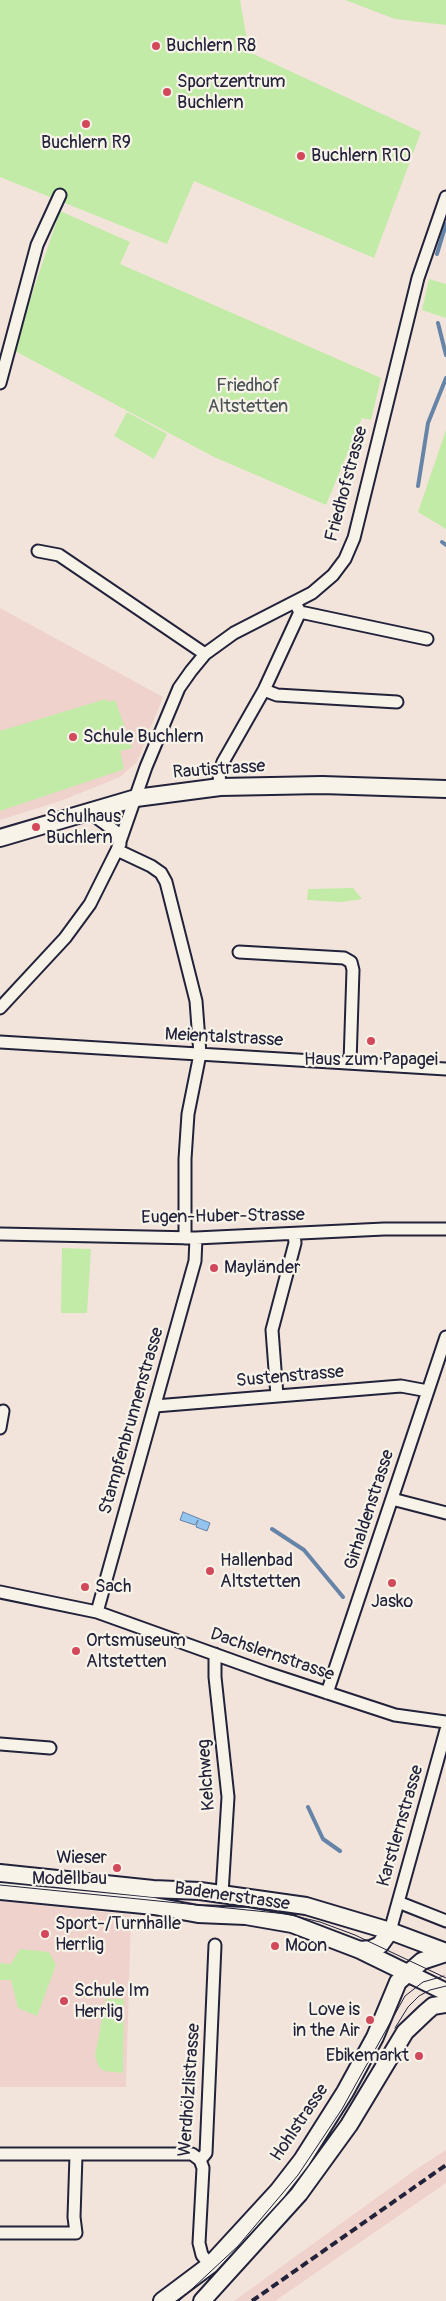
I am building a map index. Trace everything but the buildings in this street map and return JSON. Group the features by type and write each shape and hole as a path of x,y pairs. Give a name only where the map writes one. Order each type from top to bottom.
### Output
{"street":[{"path":"0,383 37,245 60,195"},
{"name":"Friedhofstrasse","path":"0,1008 79,921 118,847 159,734 179,688 205,654 260,618 297,607 334,575 345,559 354,538 418,278 446,197"},
{"path":"38,551 59,555 205,654"},
{"path":"220,787 219,774 223,762 264,690 297,607 427,639"},
{"path":"264,690 277,695 397,702"},
{"name":"Rautistrasse","path":"0,838 136,798 220,787 322,785 446,789"},
{"path":"89,812 115,831 118,847"},
{"name":"Stampfenbrunnenstrasse","path":"97,1612 195,1261 191,1238 185,1159 188,1114 200,1054 196,1001 180,929 166,882 161,873 118,847"},
{"path":"239,952 344,958 351,962 353,970 350,1064"},
{"name":"Meientalstrasse","path":"0,1042 350,1064 446,1068"},
{"name":"Eugen-Huber-Strasse","path":"0,1234 191,1238 384,1229 446,1229"},
{"path":"277,1396 272,1330 295,1244 294,1234"},
{"name":"Girhaldenstrasse","path":"327,1693 445,1344"},
{"name":"Sustenstrasse","path":"155,1406 401,1386 428,1391"},
{"path":"0,1428 3,1411"},
{"path":"392,1499 446,1513"},
{"name":"Dachslernstrasse","path":"0,1592 97,1612 395,1715 446,1722"},
{"name":"Kelchweg","path":"215,1654 215,1677 228,1797 222,1894"},
{"name":"Karstlernstrasse","path":"390,1931 446,1730"},
{"path":"0,1744 50,1748"},
{"name":"Badenerstrasse","path":"0,1873 222,1894 306,1906 390,1931 446,1953"},
{"name":"Badenerstrasse","path":"0,1891 272,1920 307,1930 360,1950 406,1973 443,1995"},
{"path":"398,1902 446,1921"},
{"path":"360,1950 380,1945 390,1931"},
{"name":"Werdhölzlistrasse","path":"210,2265 202,2255 199,2243 203,2168 200,2160 206,2153 215,1944"},
{"name":"Hohlstrasse","path":"162,2301 210,2265 264,2208 302,2160 365,2057 398,1982 406,1973 422,1961 446,1953"},
{"path":"202,2301 299,2194 349,2125 406,2032 443,1995"},
{"path":"0,2154 192,2154 200,2160"},
{"path":"0,2233 76,2233 74,2217 76,2155"}],"shaded area":[{"name":"Schule Buchlern","path":"0,608 163,697 137,762 120,777 63,800 0,820"},
{"name":"Schule Im Herrlig","path":"0,1901 131,1915 126,2087 0,2087"},
{"path":"446,2150 446,2183 275,2301 234,2301 415,2170"}],"green space":[{"name":"Sportzentrum Buchlern","path":"0,0 240,0 249,52 421,132 374,258 194,181 167,244 0,177"},
{"path":"345,0 446,0 446,25 395,19"},
{"name":"Friedhof Altstetten","path":"60,211 130,242 120,264 381,378 371,420 362,418 326,505 214,457 13,350"},
{"path":"429,279 446,284 446,318 422,310"},
{"path":"127,412 167,434 154,459 114,436"},
{"path":"446,430 446,529 418,512"},
{"path":"106,699 108,702 115,700 132,748 120,751 124,768 0,811 0,731"},
{"path":"353,888 362,899 341,902 307,900 308,889"},
{"path":"62,1248 91,1249 87,1313 61,1313"},
{"path":"20,1949 49,1952 56,1965 37,2016 18,2008 11,1980 0,1980 0,1963 11,1964"},
{"path":"106,1999 124,1999 123,2073 104,2071 99,2067 95,2056"}],"water":[{"path":"183,1512 210,1523 207,1531 196,1527 198,1520 195,1525 180,1520"}],"waterway":[{"path":"437,254 446,224"},
{"path":"438,323 446,355"},
{"path":"418,486 428,423 446,378"},
{"path":"442,542 446,545"},
{"path":"272,1529 304,1550 343,1597"},
{"path":"308,1807 323,1839 340,1851"}],"tram line":[{"path":"0,1885 287,1914 320,1922 355,1935 446,1978"},
{"path":"179,2301 238,2246 298,2175 342,2109 405,1996 423,1982 444,1976"},
{"path":"395,2028 408,2007 419,1996 430,1990 446,1986"}],"railway":[{"path":"252,2301 446,2165"}],"place":[{"name":"Buchlern R8","path":"156,46"},
{"name":"Sportzentrum Buchlern","path":"167,92"},
{"name":"Buchlern R9","path":"86,124"},
{"name":"Buchlern R10","path":"301,156"},
{"name":"Schule Buchlern","path":"73,737"},
{"name":"Schulhaus Buchlern","path":"36,827"},
{"name":"Haus zum Papagei","path":"371,1041"},
{"name":"Mayländer","path":"214,1268"},
{"name":"Hallenbad Altstetten","path":"210,1571"},
{"name":"Jasko","path":"392,1583"},
{"name":"Sach","path":"85,1587"},
{"name":"Ortsmuseum Altstetten","path":"76,1651"},
{"name":"Wieser Modellbau","path":"117,1868"},
{"name":"Sport-/Turnhalle Herrlig","path":"45,1934"},
{"name":"Moon","path":"275,1946"},
{"name":"Schule Im Herrlig","path":"64,2001"},
{"name":"Love is in the Air","path":"370,2020"},
{"name":"Ebikemarkt","path":"419,2056"}]}
